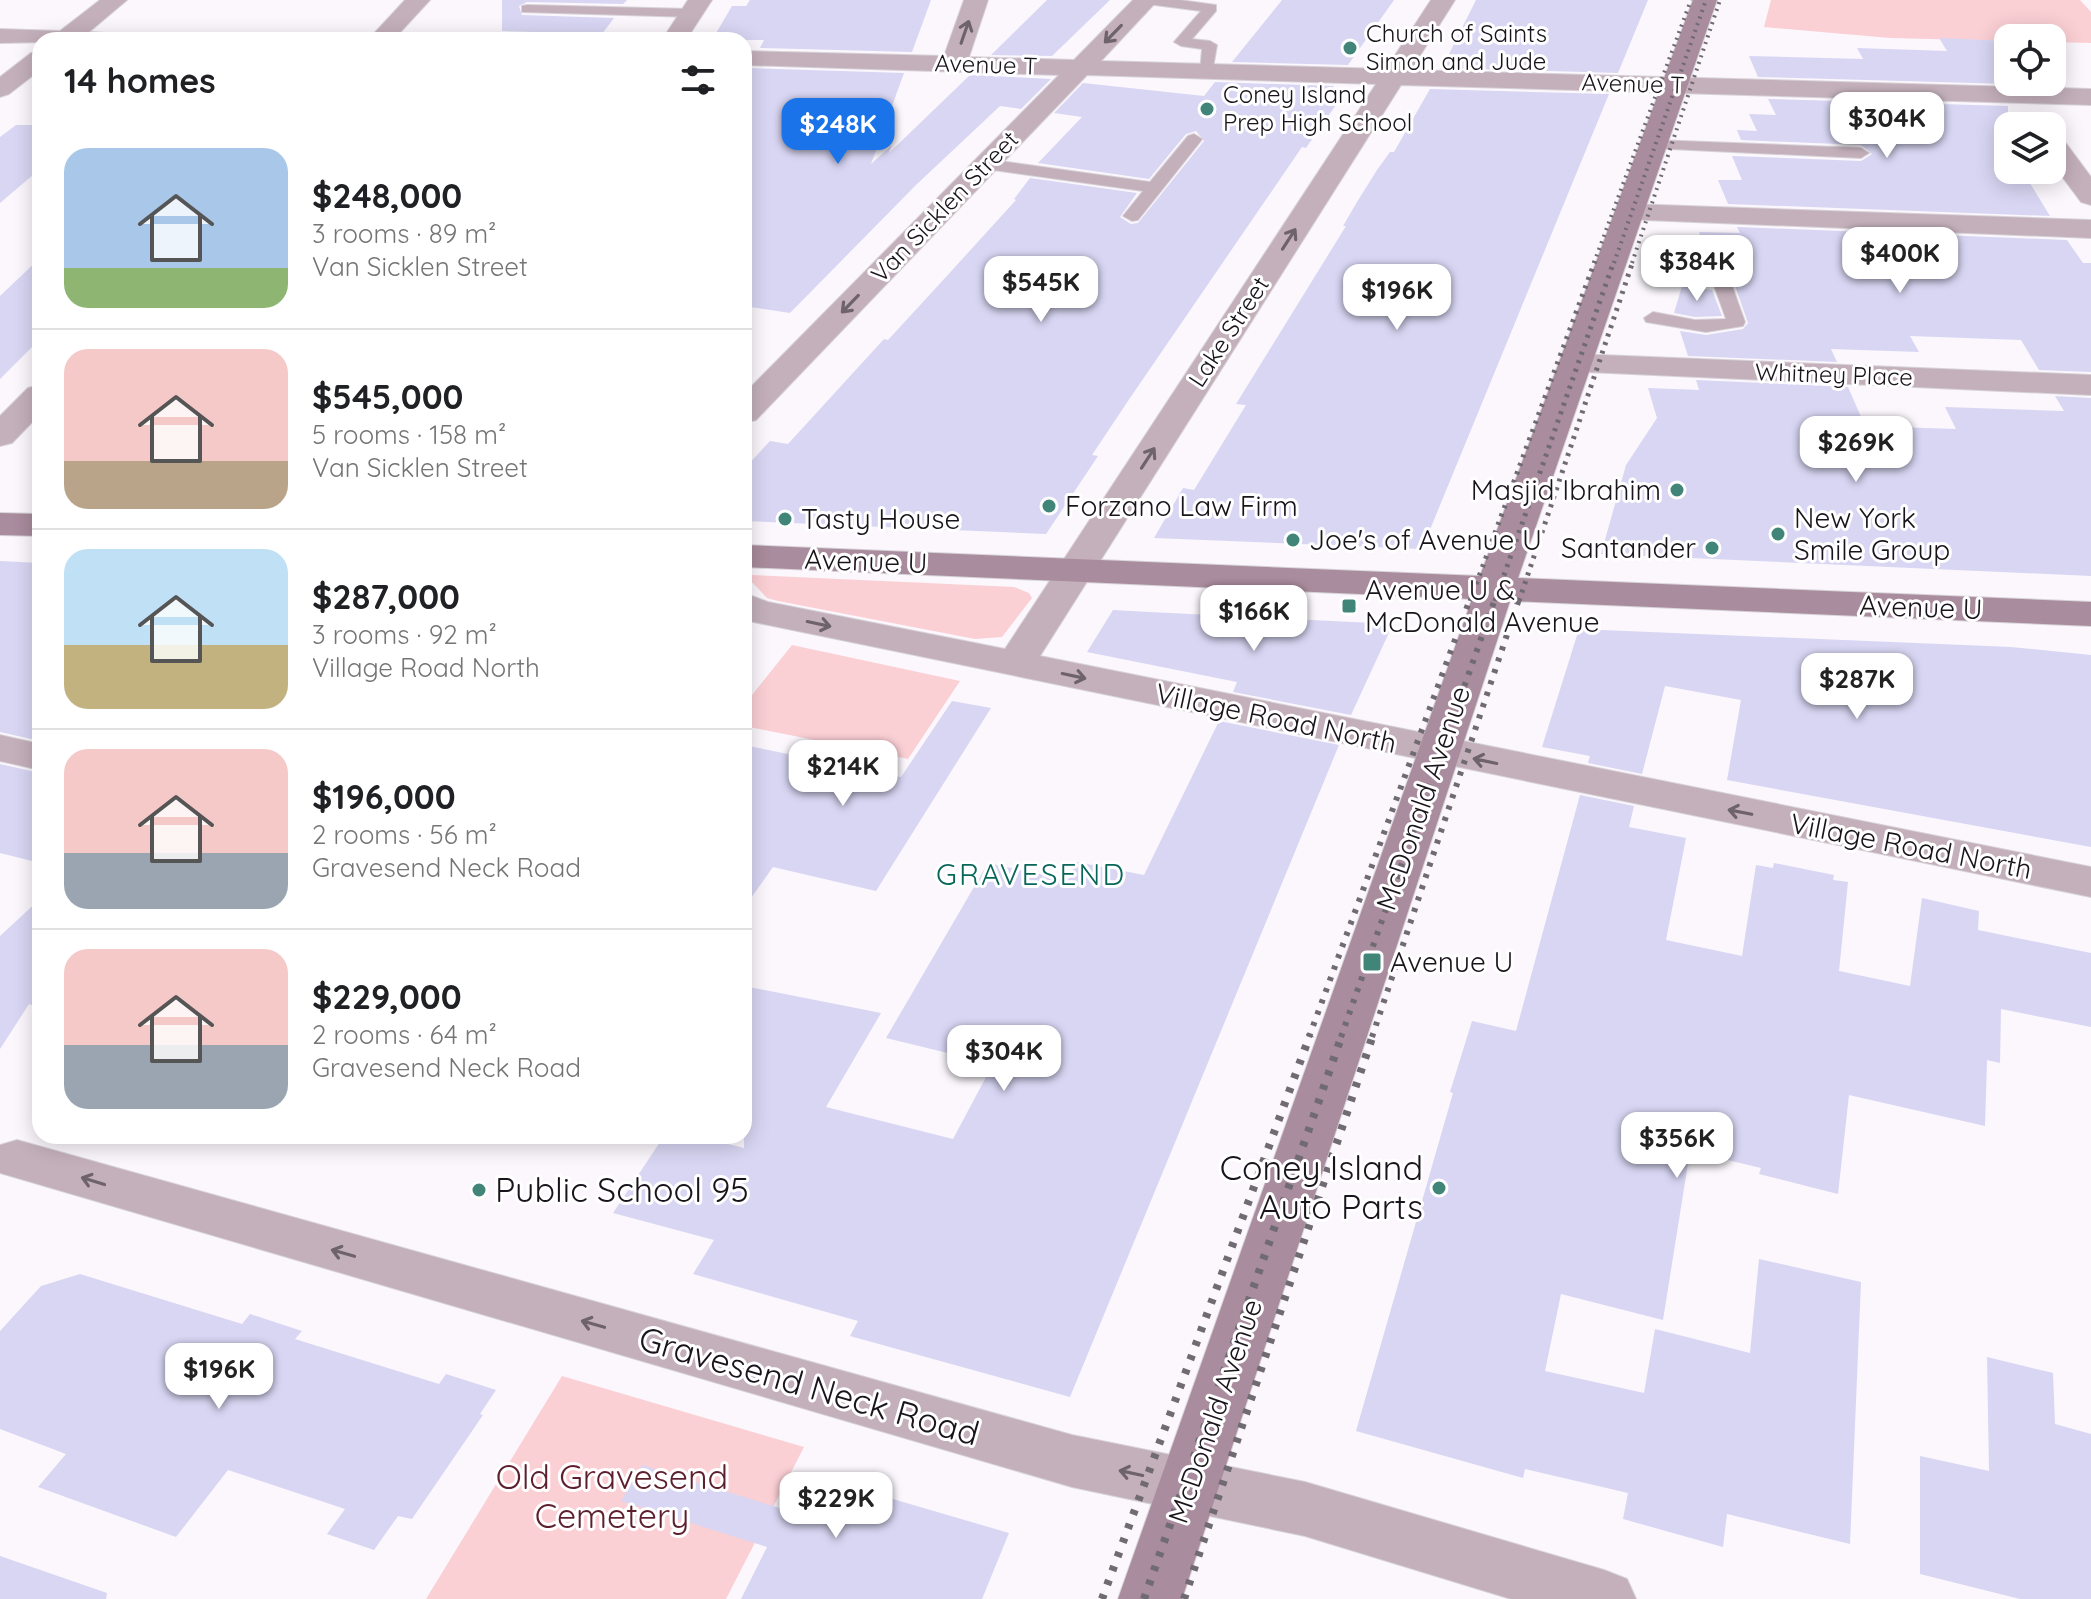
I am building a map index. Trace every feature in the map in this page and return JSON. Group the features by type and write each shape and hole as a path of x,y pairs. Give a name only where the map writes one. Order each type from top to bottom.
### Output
{"main road":[{"name":"McDonald Avenue","path":"1150,1599 1437,751 1705,0"},
{"path":"0,524 32,525"},
{"name":"Avenue U","path":"752,556 2091,614"}],"street":[{"path":"73,32 115,0"},
{"path":"388,32 418,0"},
{"path":"954,64 976,0"},
{"name":"Van Sicklen Street","path":"752,405 1146,0"},
{"name":"Lake Street","path":"1015,664 1443,0"},
{"path":"679,32 696,6"},
{"path":"0,36 32,38"},
{"name":"Avenue T","path":"752,58 1994,94"},
{"path":"0,89 32,64"},
{"path":"2016,96 2028,112"},
{"name":"Avenue T","path":"2053,96 2091,97"},
{"path":"2066,163 2091,196"},
{"path":"1630,213 2091,229"},
{"name":"Whitney Place","path":"1577,364 2091,385"},
{"path":"0,436 32,403"},
{"name":"Village Road North","path":"752,609 1437,751 2091,882"},
{"path":"0,748 32,755"},
{"name":"Gravesend Neck Road","path":"19,1157 1072,1461 1305,1509 1604,1599"}],"lane":[{"path":"1146,0 1211,8 1181,42 1210,45 1207,71"},
{"path":"527,9 696,6"},
{"path":"1132,216 1194,139"},
{"path":"1655,145 1861,153"},
{"path":"986,164 1155,188"},
{"path":"1653,318 1708,326 1726,326 1736,322 1711,252"}],"green space":[{"path":"1771,0 2080,0 2091,12 2091,43 2066,42 2066,24 1994,24 1994,41 1890,38 1764,27"},
{"path":"752,575 1014,587 1029,593 1032,598 1002,637 975,639 767,598 752,582"},
{"path":"792,645 960,681 908,759 752,728 752,695"},
{"name":"Old Gravesend Cemetery","path":"562,1376 804,1447 726,1599 426,1599"}],"building":[{"path":"502,0 627,0 623,4 527,2 519,6 522,15 614,18 604,32 502,31"},
{"path":"750,0 931,0 912,52 760,48 764,40 752,40 752,32 717,32 732,6 746,6"},
{"path":"1047,0 1110,0 1052,56 991,55"},
{"path":"1282,0 1394,0 1348,65 1232,62"},
{"path":"1476,0 1648,0 1618,73 1442,68"},
{"path":"1939,38 1994,40 1994,84 1758,77 1749,56 1863,59 1857,48 1947,51"},
{"path":"752,68 904,73 871,164 892,145 889,153 970,75 1051,79 1021,109 1000,106 916,185 790,313 752,307"},
{"path":"1215,82 1334,86 1324,100 1338,102 1306,148 1302,147 1130,398 1092,455 1098,456 1046,534 752,521 752,460 770,441 788,444 1016,200 1030,178 1137,193 1120,217 1131,224 1138,223 1204,141 1196,131 1186,134 1149,179 1038,163 1082,117 1054,113 1083,83 1204,96"},
{"path":"1430,89 1609,94 1422,549 1154,538 1183,488 1194,490 1246,405 1236,404 1346,226 1343,226 1357,202 1390,152 1394,152"},
{"path":"1768,99 2008,106 2008,112 1994,112 1994,184 2031,184 2050,216 1728,204 1718,180 1742,180 1732,156 1861,161 1872,154 1861,145 1741,140 1737,130 1757,131 1749,114 1776,115"},
{"path":"16,125 32,125 32,176 0,203 0,137"},
{"path":"1737,227 2067,240 2083,263 2091,263 2091,372 2039,370 2021,340 1910,336 1919,352 1831,349 1837,362 1688,356 1680,331 1706,335 1743,329 1748,323 1723,251 1712,244 1704,247 1699,232 1740,233"},
{"path":"32,266 32,347 0,379 0,296"},
{"path":"1682,286 1712,290 1722,316 1695,317 1674,313"},
{"path":"1696,380 1848,387 1865,426 1956,429 1945,407 2064,411 2055,396 2091,398 2091,576 1601,554 1626,465 1657,418 1648,388 1699,390"},
{"path":"0,561 32,563 32,739 0,732"},
{"path":"1113,610 1393,624 1351,715 1233,692 1237,682 1087,652"},
{"path":"1579,629 2011,647 2091,655 2091,847 1727,780 1741,700 1665,686 1642,774 1588,763 1590,756 1542,747"},
{"path":"952,701 991,708 876,891 773,867 752,897 752,747 901,777"},
{"path":"1219,721 1339,745 1070,1397 850,1336 858,1321 693,1274 714,1240 613,1213 659,1144 728,1144 744,1148 744,1144 752,1144 752,988 881,1013 826,1107 953,1139 993,1064 886,1038 988,863 1068,880 1077,862 1144,875"},
{"path":"0,764 32,771 32,861 0,853"},
{"path":"1580,795 1634,806 1629,827 1686,838 1666,940 1742,956 1756,865 1773,868 1774,863 1834,875 1833,880 1848,882 1839,971 1910,986 1922,898 1979,911 1978,930 2091,953 2091,1027 2001,1009 2000,1063 1987,1060 1985,1126 1849,1095 1838,1194 1759,1174 1761,1168 1690,1151 1663,1320 1561,1294 1545,1371 1644,1393 1655,1329 1750,1353 1759,1259 1861,1282 1850,1544 1727,1514 1723,1547 1623,1519 1628,1493 1525,1469 1523,1478 1356,1431 1472,1021 1516,1031"},
{"path":"32,906 32,1005 29,1004 0,1049 0,936"},
{"path":"80,1274 242,1324 250,1314 302,1331 295,1339 439,1384 446,1374 496,1390 480,1414 483,1415 412,1519 398,1516 374,1550 327,1534 345,1509 228,1470 176,1537 38,1487 66,1454 0,1429 0,1331 41,1286"},
{"path":"1987,1357 2053,1373 2055,1424 2091,1434 2091,1599 2020,1599 1920,1574 1920,1456 1989,1471"},
{"path":"642,1465 786,1510 804,1473 1009,1533 982,1599 741,1599 767,1547 621,1501"},
{"path":"0,1556 107,1593 106,1599 0,1599"}],"railway":[{"path":"1594,263 1691,0"},
{"path":"1614,263 1706,0"},
{"path":"1632,263 1720,0"},
{"path":"1470,601 1595,261"},
{"path":"1495,601 1614,261"},
{"path":"1519,601 1633,261"},
{"path":"1309,1037 1470,599"},
{"path":"1341,1037 1495,599"},
{"path":"1372,1037 1519,599"},
{"path":"1102,1599 1310,1035"},
{"path":"1144,1599 1342,1035"},
{"path":"1184,1599 1373,1035"}],"place":[{"name":"Church of Saints Simon and Jude","path":"1350,48"},
{"name":"Coney Island Prep High School","path":"1207,109"},
{"name":"Masjid Ibrahim","path":"1677,490"},
{"name":"Forzano Law Firm","path":"1049,506"},
{"name":"Tasty House","path":"785,519"},
{"name":"New York Smile Group","path":"1778,534"},
{"name":"Joe's of Avenue U","path":"1293,540"},
{"name":"Santander","path":"1712,548"},
{"name":"Avenue U & McDonald Avenue","path":"1349,606"},
{"name":"Avenue U","path":"1372,962"},
{"name":"Coney Island Auto Parts","path":"1439,1188"},
{"name":"Public School 95","path":"479,1190"}],"district":[{"name":"GRAVESEND","path":"1031,875"}]}
